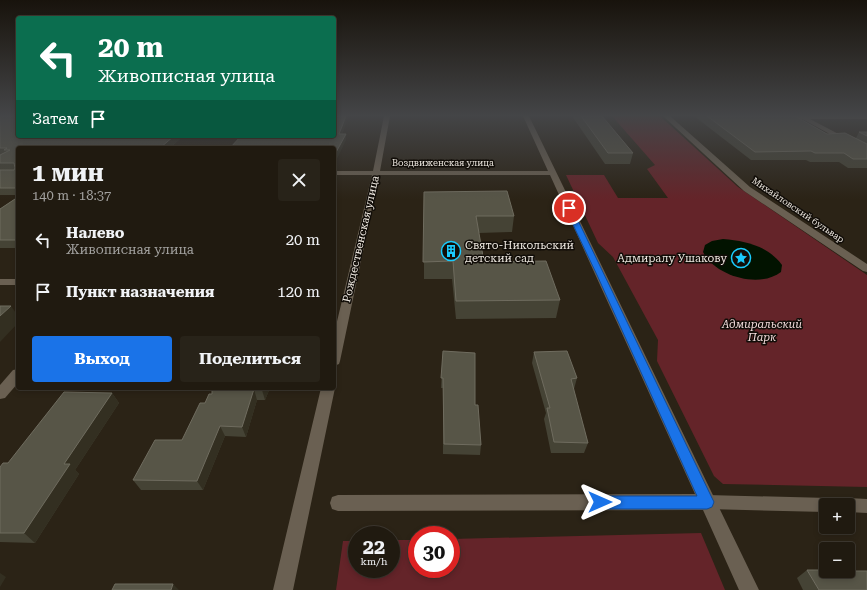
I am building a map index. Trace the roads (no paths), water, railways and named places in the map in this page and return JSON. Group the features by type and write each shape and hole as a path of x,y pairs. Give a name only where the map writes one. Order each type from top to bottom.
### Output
{"street":[{"name":"Рождественская улица","path":"336,352 382,144"},
{"path":"539,144 602,275 749,590"},
{"name":"Михайловский бульвар","path":"697,144 747,189 867,269"},
{"path":"851,144 867,152"},
{"name":"Воздвиженская улица","path":"336,173 552,173"},
{"path":"0,282 16,282"},
{"path":"0,394 16,376"},
{"path":"284,590 328,390"},
{"path":"338,503 707,502"}],"lane":[{"path":"707,502 819,505"},
{"path":"855,505 867,506"}],"place":[{"name":"Свято-Никольский детский сад","path":"451,251"},
{"name":"Адмиралу Ушакову","path":"741,258"}],"park label":[{"name":"Адмиральский Парк","path":"762,330"}]}
